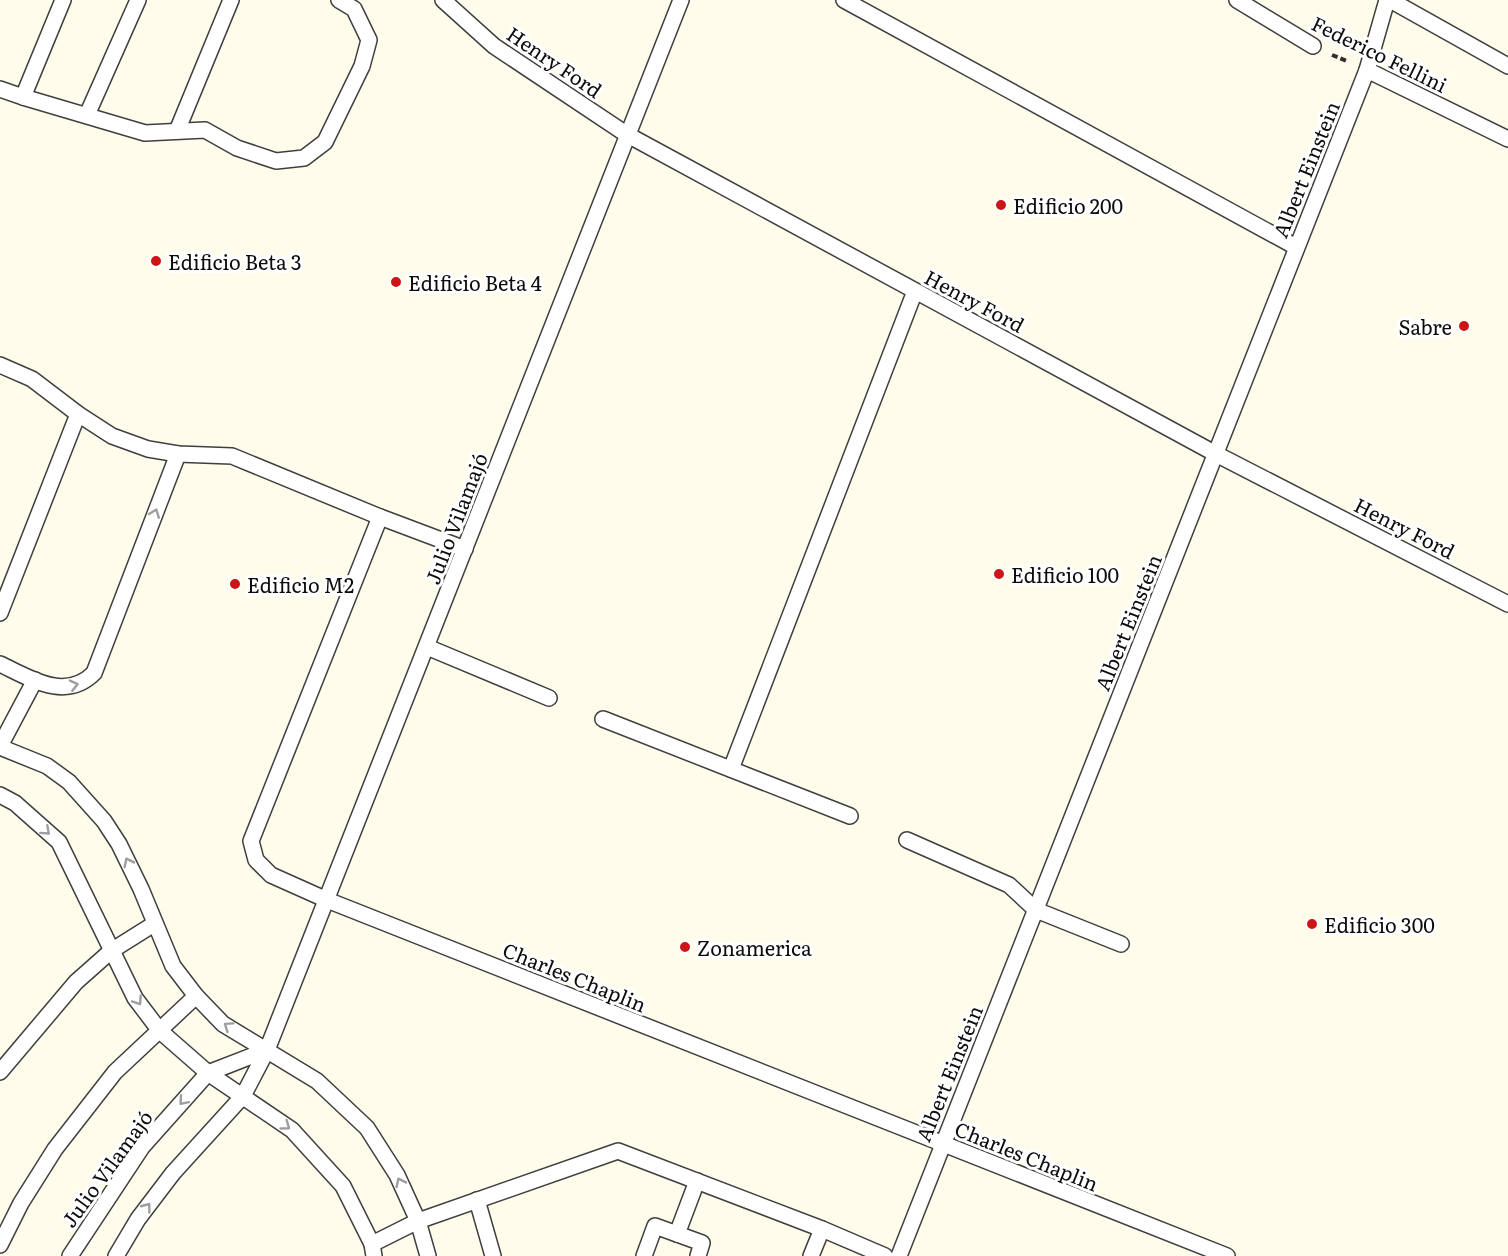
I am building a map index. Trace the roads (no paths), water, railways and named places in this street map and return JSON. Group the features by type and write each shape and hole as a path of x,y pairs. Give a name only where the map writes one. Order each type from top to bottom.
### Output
{"lane":[{"path":"23,97 63,0"},
{"path":"87,115 138,0"},
{"path":"177,131 231,0"},
{"path":"0,89 145,133 205,130 237,148 276,161 304,158 324,142 362,66 369,40 354,9 339,0"},
{"name":"Henry Ford","path":"443,0 494,45 626,134 1216,454 1508,604"},
{"name":"Julio Vilamajó","path":"116,1256 138,1219 173,1173 243,1096 267,1050 427,647 626,134 681,0"},
{"path":"844,0 1296,247"},
{"name":"Federico Fellini","path":"1237,0 1313,46"},
{"path":"1389,0 1508,66"},
{"name":"Albert Einstein","path":"899,1256 1367,70 1389,0"},
{"name":"Federico Fellini","path":"1367,70 1508,139"},
{"path":"731,769 915,291"},
{"path":"0,365 32,379 78,414 112,436 148,449 178,454 232,456 380,518 465,549"},
{"path":"0,612 78,414"},
{"path":"0,664 34,680 56,687 72,687 84,683 93,673 178,454"},
{"name":"Charles Chaplin","path":"380,518 251,841 256,860 271,875 327,900 1227,1256"},
{"path":"427,647 549,698"},
{"path":"34,680 0,747 47,766 69,782 87,800 120,844 173,966 196,996 223,1024 317,1081 366,1128 397,1175 418,1221 428,1256"},
{"path":"603,719 850,816"},
{"path":"0,795 15,803 59,842 135,998 160,1031 208,1073 292,1130 343,1186 373,1250 418,1221 618,1151 822,1229 885,1256"},
{"path":"907,840 1009,885 1036,910 1121,944"},
{"path":"0,1072 76,982 111,951 154,924"},
{"path":"0,1245 21,1203 55,1149 115,1072 196,996"},
{"name":"Julio Vilamajó","path":"70,1256 142,1148 208,1073 267,1050"},
{"path":"677,1234 697,1181"},
{"path":"477,1200 493,1256"},
{"path":"644,1256 655,1226 702,1243 698,1256"},
{"path":"811,1256 822,1229"}],"place":[{"name":"Edificio 200","path":"1001,205"},
{"name":"Edificio Beta 3","path":"156,261"},
{"name":"Edificio Beta 4","path":"396,282"},
{"name":"Sabre","path":"1464,326"},
{"name":"Edificio 100","path":"999,574"},
{"name":"Edificio M2","path":"235,584"},
{"name":"Edificio 300","path":"1312,924"},
{"name":"Zonamerica","path":"685,947"}]}
